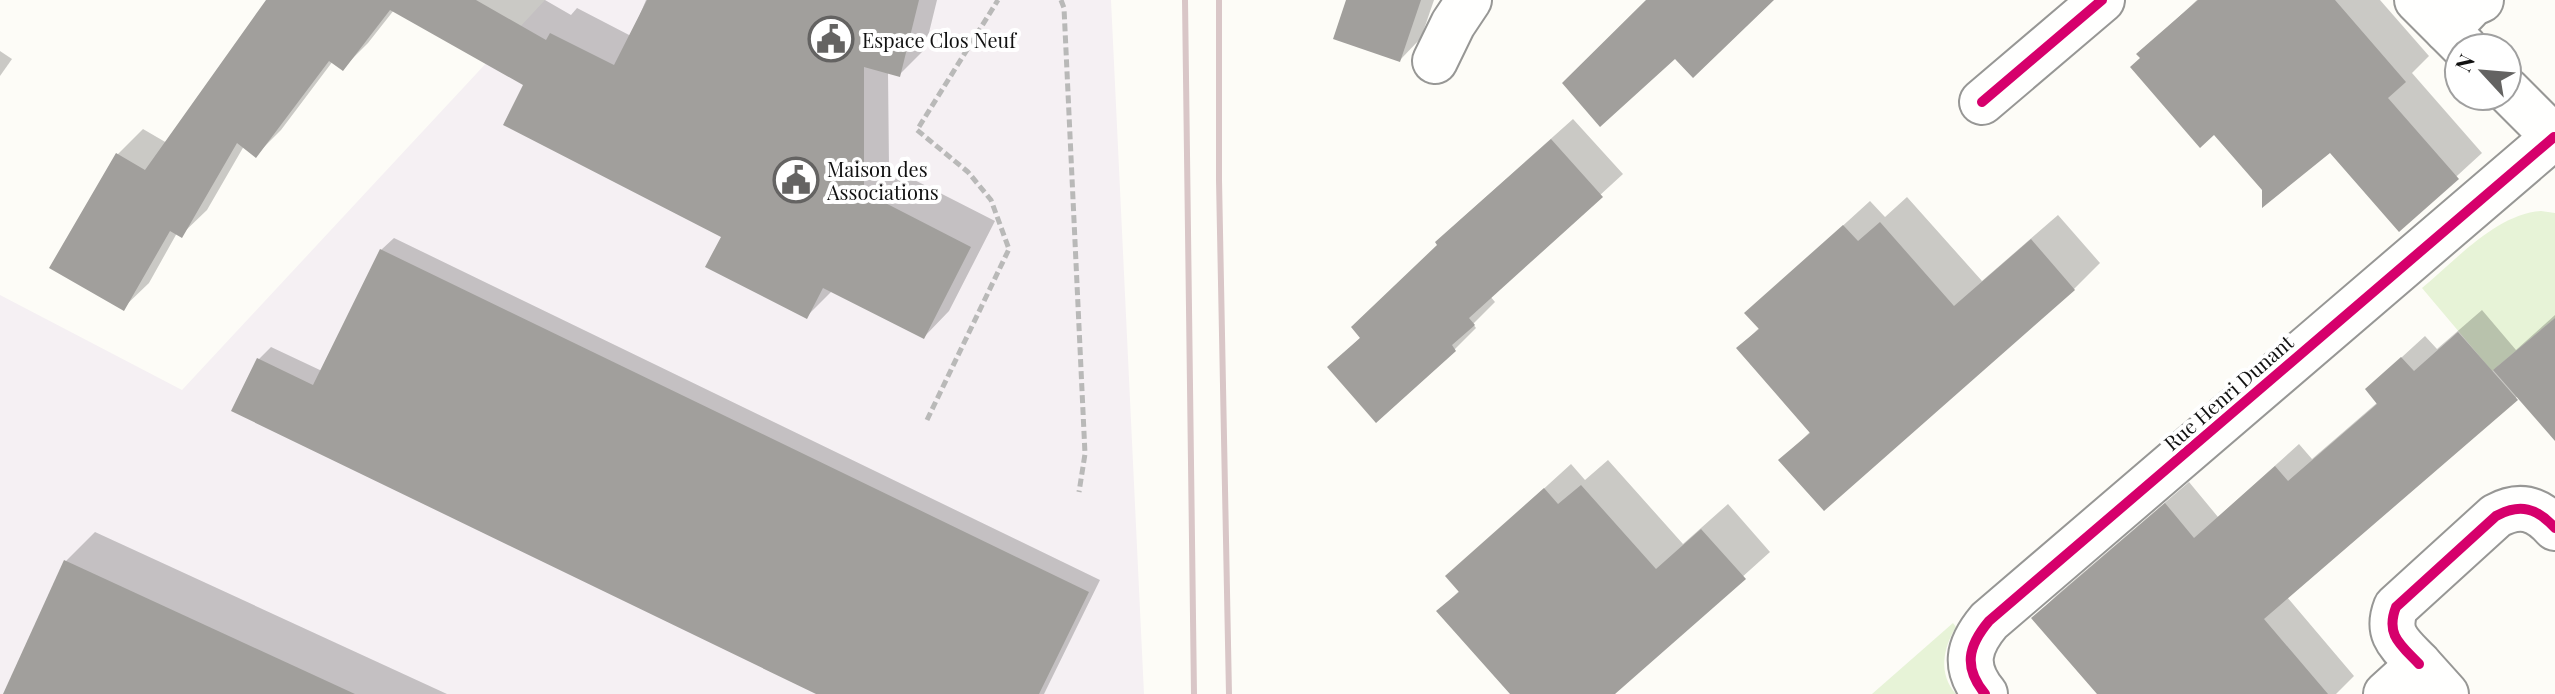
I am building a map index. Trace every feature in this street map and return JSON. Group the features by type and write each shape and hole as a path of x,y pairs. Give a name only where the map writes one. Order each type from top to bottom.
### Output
{"street":[{"path":"1435,61 1469,0"},
{"path":"1982,102 2102,0"},
{"path":"2443,26 2481,0"},
{"path":"2523,106 2554,137"},
{"name":"Rue Henri Dunant","path":"1985,694 1971,667 1970,649 1989,621 2554,137"},
{"path":"2386,694 2432,679 2395,638 2390,621 2396,607 2496,516 2507,510 2531,509 2555,528"}],"path":[{"path":"927,420 1009,249 991,200 968,172 917,130 998,0"},
{"path":"1061,0 1064,8 1085,454 1079,492"}],"shaded area":[{"path":"545,0 1111,0 1144,694 0,694 0,295 182,390"}],"green space":[{"path":"2541,211 2555,213 2555,318 2492,371 2422,288 2492,230 2508,220"},
{"path":"1953,623 1956,627 1944,661 1947,678 1956,694 1872,694"}],"building":[{"path":"266,0 476,0 546,40 550,33 614,65 647,0 919,0 900,77 864,67 864,192 971,247 924,339 823,288 807,319 705,267 721,237 503,125 523,85 390,10 343,71 329,61 256,158 237,143 182,238 170,231 124,311 49,268 116,153 145,170"},
{"path":"1346,0 1421,0 1400,62 1333,39"},
{"path":"1646,0 1774,0 1693,78 1675,59 1600,127 1562,83"},
{"path":"2198,0 2335,0 2406,82 2388,98 2459,179 2399,232 2330,153 2262,208 2262,190 2214,135 2200,148 2130,67 2140,58 2136,54"},
{"path":"1551,139 1603,197 1469,318 1475,325 1452,345 1456,351 1376,423 1327,367 1360,338 1351,327 1437,245 1435,242"},
{"path":"1880,222 1954,306 2031,239 2075,290 1824,511 1778,460 1810,433 1736,348 1759,329 1744,313 1843,225 1858,241"},
{"path":"380,249 1089,592 1039,694 816,694 231,411 257,358 313,385"},
{"path":"2555,318 2555,441 2493,370"},
{"path":"2458,332 2518,400 2264,619 2328,694 2097,694 2031,618 2165,503 2194,538 2275,466 2288,481 2377,404 2365,389 2401,357 2414,371"},
{"path":"1581,485 1656,569 1701,529 1746,579 1615,694 1510,694 1436,611 1459,592 1445,576 1544,488 1558,504"},
{"path":"64,560 355,694 3,694"}],"railway":[{"path":"1185,0 1194,694"},
{"path":"1219,0 1219,180 1229,694"}],"cycle path":[{"path":"1982,102 2102,0"},
{"path":"1985,694 1973,675 1971,657 1976,639 1989,621 2554,137"},
{"path":"2419,664 2401,645 2394,632 2392,625 2396,607 2496,516 2513,510 2528,510 2542,516 2555,528"}],"place":[{"name":"Espace Clos Neuf","path":"831,39"},
{"name":"Maison des Associations","path":"796,180"}]}
